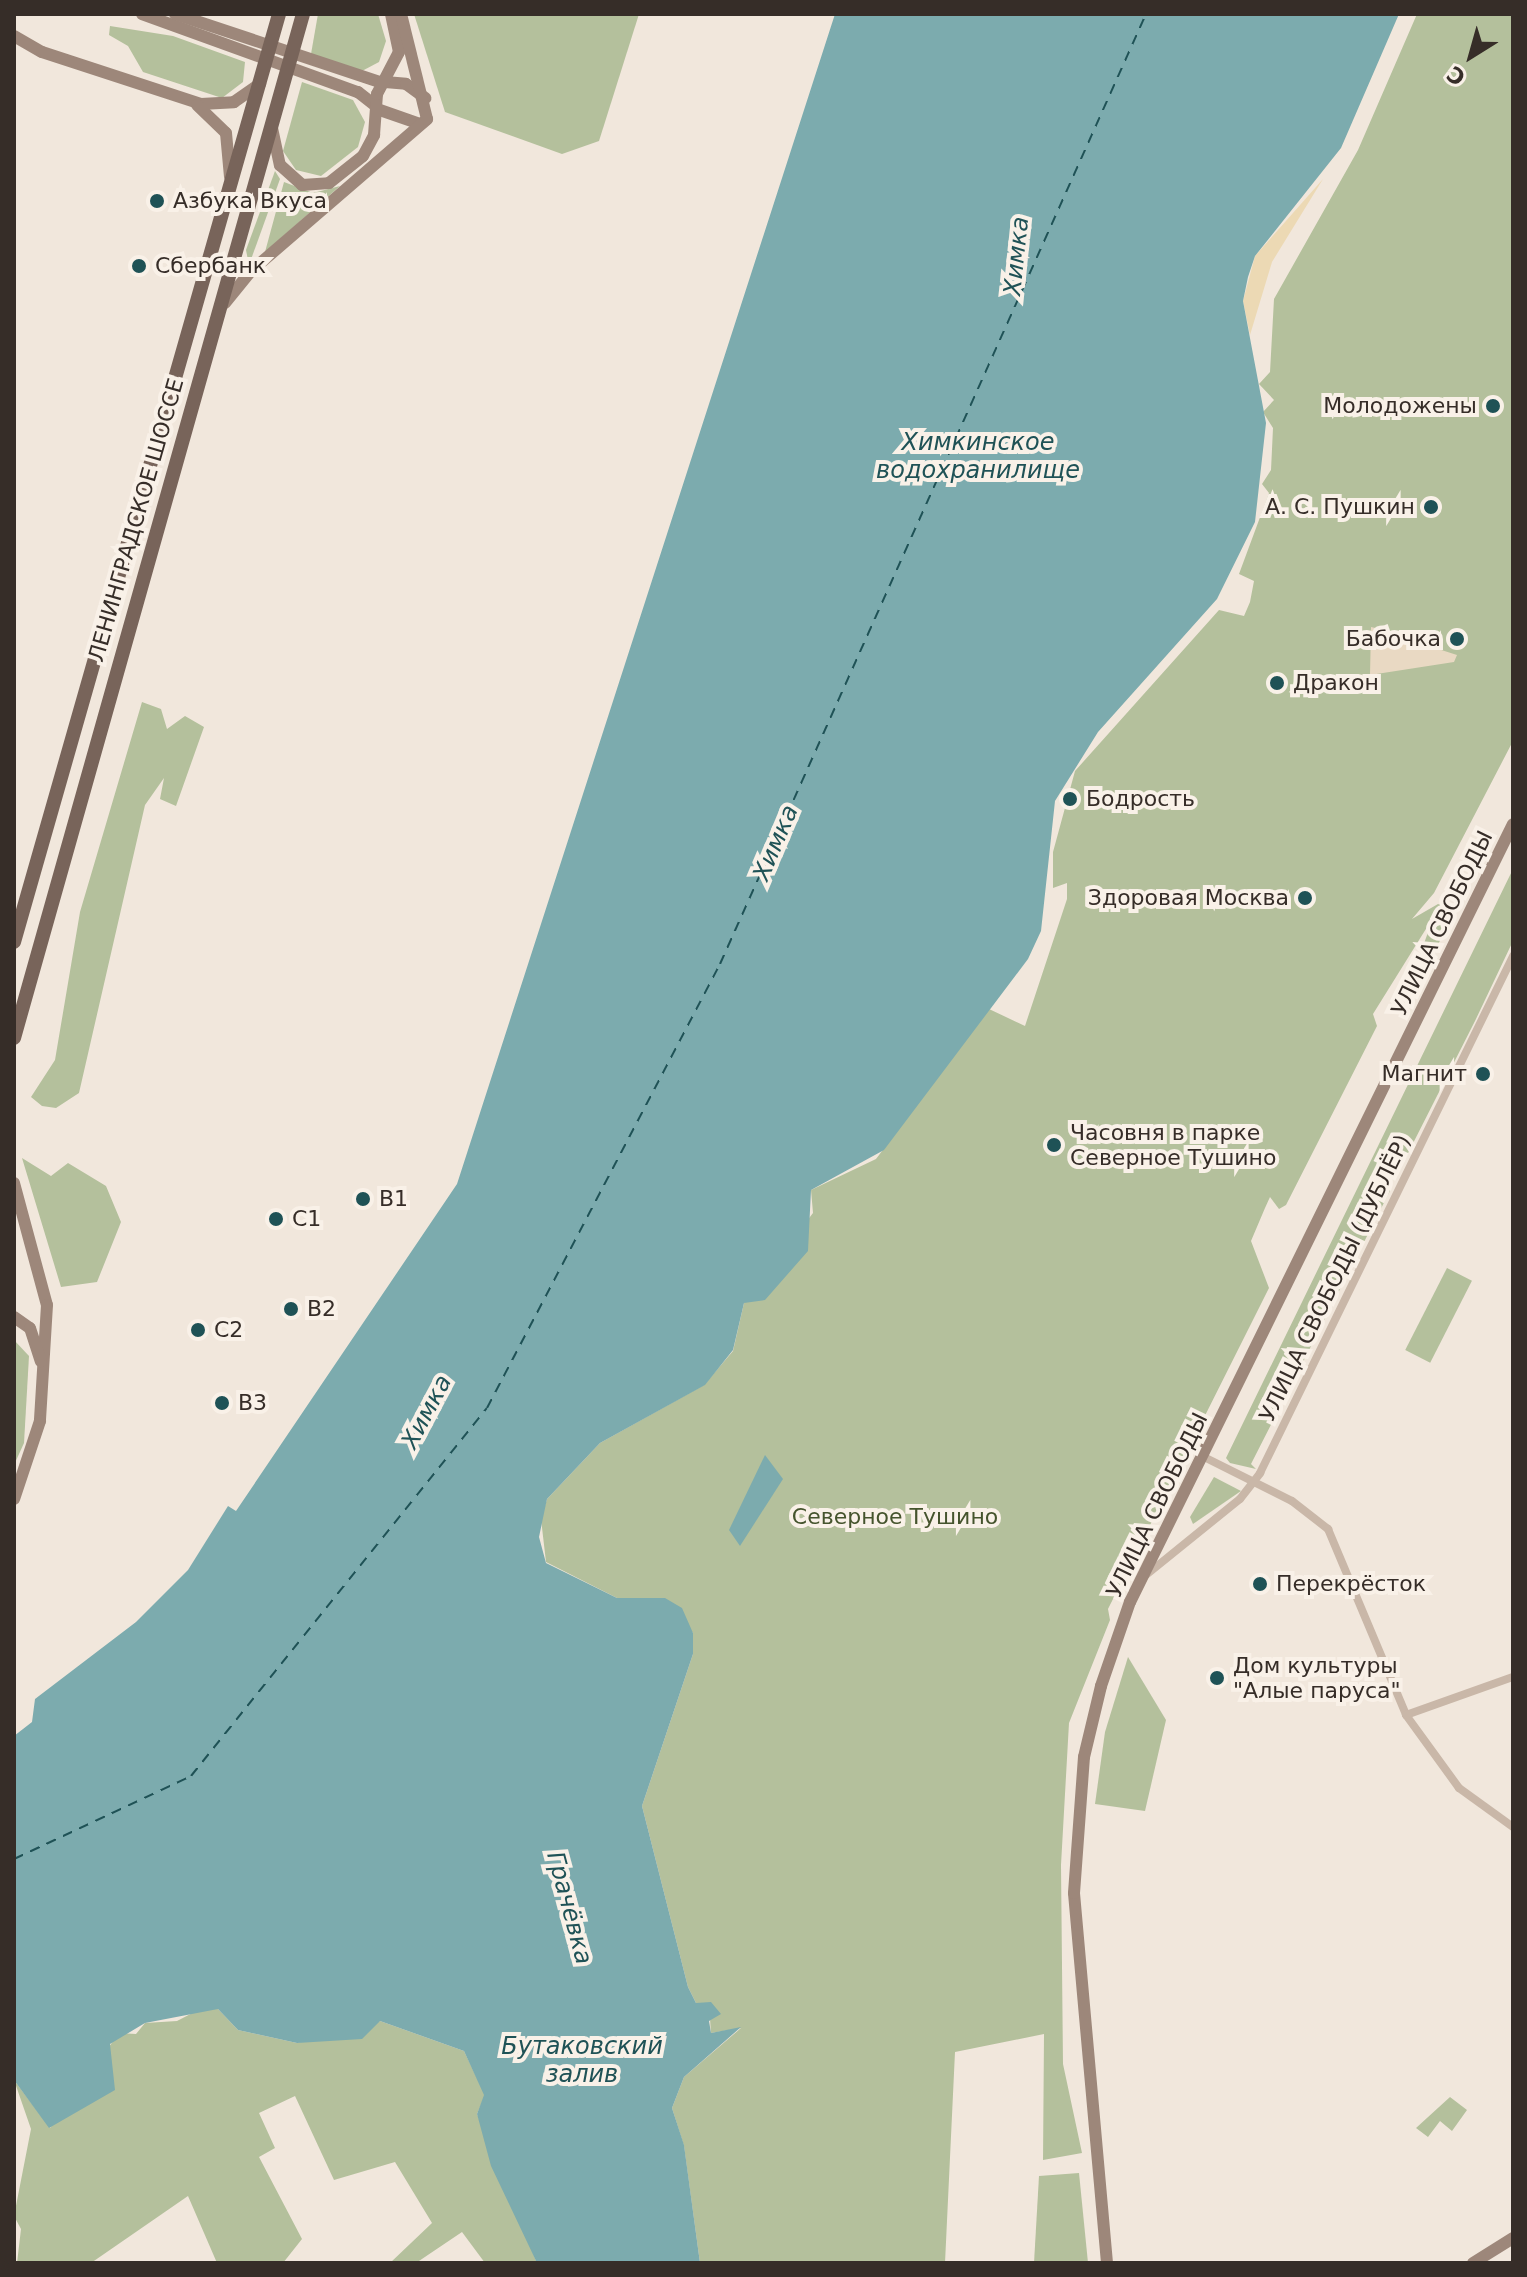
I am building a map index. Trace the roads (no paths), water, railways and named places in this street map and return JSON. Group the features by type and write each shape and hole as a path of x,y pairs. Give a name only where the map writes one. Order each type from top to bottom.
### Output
{"main road":[{"path":"142,14 358,92 377,108 420,124"},
{"path":"175,14 383,83 406,84 425,98"},
{"name":"ЛЕНИНГРАДСКОЕ ШОССЕ","path":"14,942 279,14"},
{"name":"ЛЕНИНГРАДСКОЕ ШОССЕ","path":"14,1038 303,14"},
{"path":"272,125 285,175 320,186 369,147 383,83 399,52 391,14"},
{"path":"219,312 250,272 430,115 401,14"},
{"path":"14,36 42,52"},
{"path":"14,46 42,52 190,102 234,102 260,82"},
{"path":"190,102 226,133 230,189"},
{"name":"УЛИЦА СВОБОДЫ","path":"1107,2263 1074,1893 1090,1725 1142,1578 1513,824"},
{"path":"14,1183 47,1305 36,1442 14,1499"},
{"path":"14,1317 30,1328 43,1372"},
{"path":"1473,2263 1513,2238"}],"street":[{"name":"УЛИЦА СВОБОДЫ (ДУБЛЁР)","path":"1142,1578 1254,1481 1513,956"},
{"path":"1204,1457 1254,1481 1334,1536 1406,1715 1459,1788 1513,1827"},
{"path":"1406,1715 1513,1677"}],"water":[{"name":"Химкинское водохранилище","path":"835,14 1399,14 1341,148 1255,256 1248,277 1243,301 1266,423 1255,522 1217,599 1098,732 1055,801 1041,931 1028,959 884,1150 811,1190 808,1251 765,1300 744,1303 733,1350 705,1385 600,1443 547,1499 539,1537 546,1563 617,1598 665,1598 682,1608 693,1633 693,1654 642,1806 688,1987 696,2003 711,2002 721,2014 709,2021 711,2033 741,2027 684,2077 672,2108 684,2145 700,2263 537,2263 491,2166 477,2114 484,2095 464,2051 380,2021 362,2039 297,2043 238,2030 218,2009 145,2023 110,2044 115,2090 49,2128 14,2080 14,1736 32,1722 35,1699 136,1622 188,1570 228,1506 236,1511 457,1184"},
{"path":"765,1455 783,1479 740,1546 729,1530"}],"place":[{"name":"Азбука Вкуса","path":"157,201"},
{"name":"Сбербанк","path":"139,266"},
{"name":"Молодожены","path":"1493,406"},
{"name":"А. С. Пушкин","path":"1431,507"},
{"name":"Бабочка","path":"1457,639"},
{"name":"Дракон","path":"1277,683"},
{"name":"Бодрость","path":"1070,799"},
{"name":"Здоровая Москва","path":"1305,898"},
{"name":"Магнит","path":"1483,1074"},
{"name":"Часовня в парке Северное Тушино","path":"1054,1145"},
{"name":"B1","path":"363,1199"},
{"name":"C1","path":"276,1219"},
{"name":"B2","path":"291,1309"},
{"name":"C2","path":"198,1330"},
{"name":"B3","path":"222,1403"},
{"name":"Перекрёсток","path":"1260,1584"},
{"name":"Дом культуры \"Алые паруса\"","path":"1217,1678"}],"water label":[{"name":"Химка","path":"1017,256"},
{"name":"Химка","path":"776,843"},
{"name":"Химка","path":"427,1412"},
{"name":"Грачёвка","path":"569,1908"},
{"name":"Бутаковский залив","path":"582,2061"}],"park label":[{"name":"Северное Тушино","path":"895,1517"}]}
